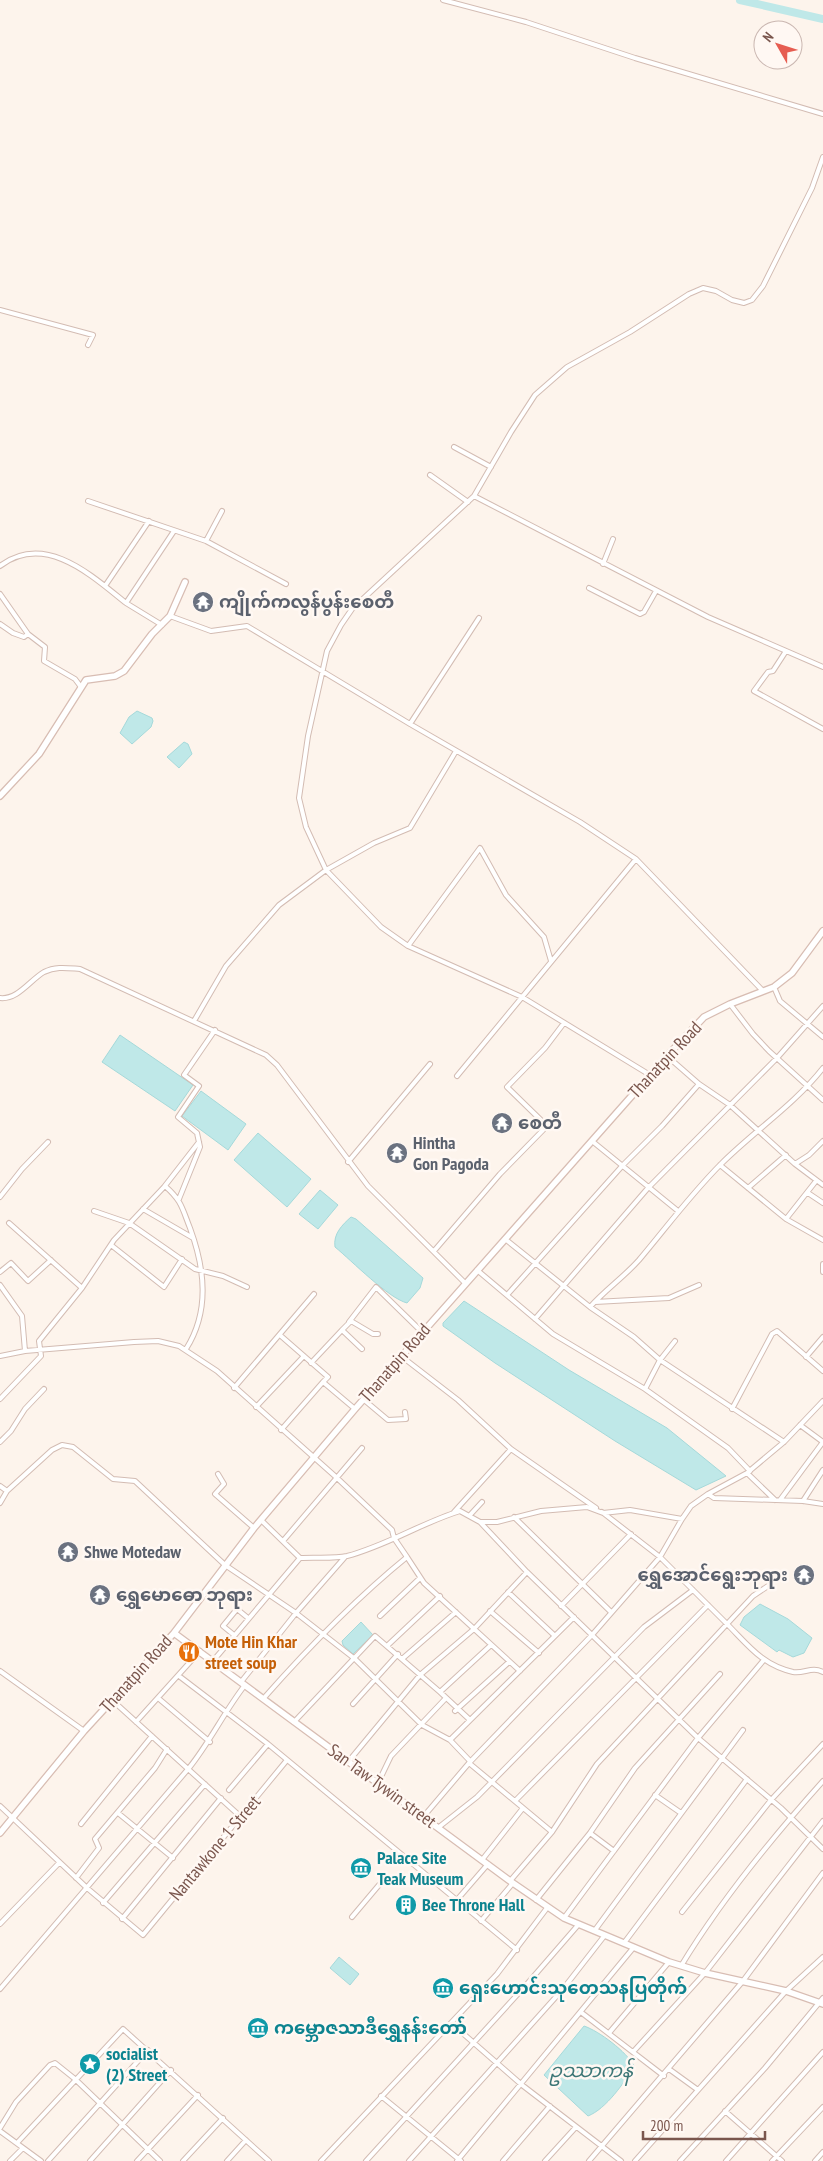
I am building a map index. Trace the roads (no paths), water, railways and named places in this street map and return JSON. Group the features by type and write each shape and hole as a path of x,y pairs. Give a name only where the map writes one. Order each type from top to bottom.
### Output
{"main road":[{"path":"0,796 39,754 86,680 115,676 124,671 170,616 185,582"},
{"name":"Thanatpin Road","path":"0,1833 84,1731 174,1632 254,1528 355,1408 667,1056 704,1017 762,990 774,987 792,973 823,931"},
{"name":"San Taw Tywin street","path":"174,1632 511,1882 564,1918 681,1966 822,2001"}],"street":[{"path":"443,0 526,22 635,58 823,114"},
{"path":"650,1075 522,997 408,946 380,927 326,870 306,827 299,798 308,736 327,651 340,625 352,609 474,496 536,395 567,367 630,332 689,294 704,288 716,290 732,300 744,303 752,300 763,286 812,188 823,156"},
{"path":"0,310 92,335 88,346"},
{"path":"454,447 491,467"},
{"path":"430,475 468,502"},
{"path":"474,496 708,618 823,667"},
{"path":"88,501 206,541 286,584"},
{"path":"206,541 222,511"},
{"path":"105,586 150,521"},
{"path":"126,602 174,531"},
{"path":"603,564 613,539"},
{"path":"0,566 22,555 46,552 70,562 162,626"},
{"path":"589,588 640,614 644,612 656,591"},
{"path":"0,594 28,634 45,647 44,661 75,679 81,687"},
{"path":"170,616 211,631 247,626 410,724 580,822 636,858 762,990"},
{"path":"410,724 479,618"},
{"path":"0,624 13,633 24,637 28,634"},
{"path":"786,651 773,671 768,672 754,691 823,729"},
{"path":"194,1021 226,966 279,905 326,870 374,843 410,828 456,751"},
{"path":"408,946 480,848 506,895 544,937 551,961"},
{"path":"457,1076 636,858"},
{"path":"0,998 17,994 45,972 59,967 80,969 266,1055 277,1065 348,1162 368,1186 465,1283"},
{"path":"774,987 780,1001 823,1037"},
{"path":"730,1004 753,1034 823,1100"},
{"path":"535,1319 563,1284 648,1188 777,1058 823,1006"},
{"path":"434,1251 500,1174 547,1126 507,1087 545,1048 564,1023"},
{"path":"179,1199 200,1146 196,1132 178,1117 199,1086 184,1075 215,1030"},
{"path":"667,1056 699,1084 730,1105 796,1164 823,1185"},
{"path":"348,1162 430,1064"},
{"path":"590,1307 637,1262 678,1211 720,1165 757,1130 790,1105 809,1086 823,1068"},
{"path":"507,1295 623,1165 662,1126 699,1084"},
{"path":"592,1141 678,1211"},
{"path":"796,1164 810,1155 823,1141"},
{"path":"0,1197 22,1169 48,1142"},
{"path":"0,1399 41,1356 39,1341 82,1288 111,1245 165,1186 199,1142"},
{"path":"748,1188 786,1155"},
{"path":"720,1165 786,1219 823,1240"},
{"path":"786,1219 816,1181"},
{"path":"165,1186 179,1199 194,1238 202,1269 203,1304 192,1340 186,1349"},
{"path":"808,1193 823,1203"},
{"path":"143,1209 194,1238"},
{"path":"94,1211 130,1223 195,1269 202,1269 247,1287"},
{"path":"9,1223 82,1288"},
{"path":"505,1239 590,1307 634,1337 660,1360 784,1442"},
{"path":"111,1245 164,1287 182,1259"},
{"path":"0,1272 10,1263 28,1282 50,1260"},
{"path":"823,1264 823,1272"},
{"path":"477,1270 535,1319 573,1347 644,1389 728,1448 775,1500"},
{"path":"0,1285 22,1316 25,1351"},
{"path":"595,1302 669,1298 700,1285"},
{"path":"312,1363 349,1322 376,1287 422,1332"},
{"path":"234,1388 281,1336 314,1294"},
{"path":"349,1322 373,1334 378,1334"},
{"path":"342,1330 362,1349"},
{"path":"732,1409 772,1334 777,1331 823,1371"},
{"path":"281,1336 328,1377 282,1430"},
{"path":"806,1357 823,1338"},
{"path":"0,1356 25,1351 158,1340 186,1349 217,1371 256,1408 336,1477 392,1530 394,1538 420,1578 520,1671"},
{"path":"644,1389 660,1360 675,1341"},
{"path":"256,1408 304,1356"},
{"path":"401,1356 458,1400 511,1449 603,1513 660,1557 763,1661 794,1672 816,1669 823,1672"},
{"path":"323,1382 355,1408"},
{"path":"0,1442 11,1432 25,1410 44,1389"},
{"path":"363,1399 388,1420 406,1419 405,1412"},
{"path":"424,1816 469,1762 592,1635 660,1557 691,1506 708,1494 749,1472 784,1442 823,1401"},
{"path":"780,1500 823,1442 800,1425"},
{"path":"0,1502 7,1491 52,1450 62,1445 73,1448 113,1479 135,1481 225,1565 296,1613 355,1659 422,1725 450,1740 490,1782 552,1832"},
{"path":"283,1541 362,1448"},
{"path":"452,1514 511,1449"},
{"path":"803,1501 823,1470"},
{"path":"218,1474 224,1484 215,1494 254,1528"},
{"path":"0,1486 7,1491"},
{"path":"708,1494 714,1498 803,1501 823,1504"},
{"path":"470,1515 482,1502"},
{"path":"480,1522 497,1522 541,1511 586,1507 603,1513 630,1510 682,1519"},
{"path":"214,1661 300,1558 345,1556 394,1538 429,1521 463,1511 480,1522 561,1606 698,1738 791,1817 823,1849"},
{"path":"514,1517 611,1612"},
{"path":"261,1520 300,1558"},
{"path":"561,1606 631,1534"},
{"path":"0,1989 210,1742 225,1711 243,1683 296,1613 345,1556"},
{"path":"263,1699 321,1634 369,1588 407,1557"},
{"path":"348,1762 420,1675 474,1629 527,1572"},
{"path":"380,1616 420,1578"},
{"path":"481,1921 552,1832 597,1764 753,1596 771,1584"},
{"path":"439,1827 477,1797 644,1627 693,1590"},
{"path":"508,1592 555,1636"},
{"path":"388,1645 440,1596"},
{"path":"515,1801 708,1605"},
{"path":"234,1635 223,1626 237,1610 248,1618"},
{"path":"490,1611 539,1653"},
{"path":"402,1659 456,1612"},
{"path":"450,1740 574,1617"},
{"path":"294,1722 376,1636 440,1692 456,1710 470,1720"},
{"path":"440,1692 491,1645"},
{"path":"136,1722 201,1651"},
{"path":"353,1704 398,1654"},
{"path":"564,1918 698,1738 763,1661"},
{"path":"456,1710 509,1662"},
{"path":"0,1671 84,1731"},
{"path":"536,1900 590,1833 635,1768 720,1674"},
{"path":"179,1676 268,1744 517,1950"},
{"path":"158,1698 210,1742"},
{"path":"378,1783 391,1756 446,1698"},
{"path":"112,1700 241,1817"},
{"path":"594,1930 743,1730"},
{"path":"80,1824 152,1736"},
{"path":"228,1790 268,1744"},
{"path":"682,1912 771,1800 823,1744"},
{"path":"76,1878 99,1848 94,1840 155,1768 167,1749"},
{"name":"Nantawkone 1 Street","path":"122,1919 143,1935 287,1760"},
{"path":"624,1943 747,1779"},
{"path":"681,1966 706,1923 791,1817 823,1782"},
{"path":"103,1903 205,1784"},
{"path":"655,1795 681,1813"},
{"path":"0,1806 14,1817 59,1863 122,1919 221,1798"},
{"path":"482,1860 523,1808"},
{"path":"118,1813 172,1858"},
{"path":"633,2052 705,1973 823,1821"},
{"path":"590,1833 614,1850"},
{"path":"0,1924 59,1863"},
{"path":"456,1901 488,1864"},
{"path":"589,2161 664,2076 743,1981 823,1874"},
{"path":"352,1917 379,1885"},
{"path":"321,2161 517,1950 547,1908"},
{"path":"366,2161 474,2044 579,1924"},
{"path":"409,2161 498,2064 563,1989 605,1935"},
{"path":"381,2096 459,2160 635,1947"},
{"path":"634,2161 786,1991 823,1957"},
{"path":"609,2033 669,1962"},
{"path":"680,2161 765,2068 822,2001"},
{"path":"582,2013 664,2076"},
{"path":"451,2023 522,2085 621,2161"},
{"path":"17,2143 123,2029 171,2070 268,2161"},
{"path":"48,2161 148,2050"},
{"path":"726,2161 823,2052"},
{"path":"42,2161 0,2129 16,2102 52,2063 75,2079 160,2161"},
{"path":"669,2069 698,2090"},
{"path":"90,2161 171,2070"},
{"path":"137,2161 198,2095"},
{"path":"503,2161 550,2106"},
{"path":"772,2161 823,2107"},
{"path":"724,2111 751,2132 782,2161"},
{"path":"183,2161 223,2118"},
{"path":"545,2161 576,2127"},
{"path":"227,2161 246,2140"},
{"path":"10,2161 23,2148"},
{"path":"815,2161 823,2152"}],"water":[{"path":"137,711 152,718 153,721 151,727 132,744 120,733 129,717"},
{"path":"184,742 188,744 192,754 179,768 167,757"},
{"path":"120,1035 193,1085 175,1111 102,1062"},
{"path":"201,1091 246,1124 228,1150 182,1116"},
{"path":"258,1133 311,1179 287,1207 234,1160"},
{"path":"320,1190 338,1205 318,1229 299,1214"},
{"path":"351,1217 356,1219 423,1278 420,1288 407,1303 380,1287 335,1247 337,1234"},
{"path":"464,1301 569,1370 667,1428 726,1476 696,1490 615,1441 495,1363 443,1326 443,1323"},
{"path":"760,1604 788,1619 812,1638 804,1653 793,1657 779,1650 777,1652 740,1625 744,1617"},
{"path":"361,1622 373,1635 353,1654 343,1645 342,1641"},
{"path":"339,1957 359,1974 350,1985 330,1968"},
{"name":"ဥဿာကန်","path":"584,2026 597,2032 612,2043 634,2066 608,2101 588,2116 544,2075"}],"waterway":[{"path":"740,0 823,19"}],"place":[{"name":"ကျိုက်ကလွန်ပွန်းစေတီ","path":"203,602"},
{"name":"စေတီ","path":"502,1123"},
{"name":"Hintha Gon Pagoda","path":"397,1153"},
{"name":"Shwe Motedaw","path":"68,1552"},
{"name":"ရွှေအောင်ရွေးဘုရား","path":"804,1575"},
{"name":"ရွှေမောဓော ဘုရား","path":"100,1595"},
{"name":"Mote Hin Khar street soup","path":"189,1652"},
{"name":"Palace Site Teak Museum","path":"361,1868"},
{"name":"Bee Throne Hall","path":"406,1905"},
{"name":"ရှေးဟောင်းသုတေသနပြတိုက်","path":"443,1988"},
{"name":"ကမ္ဘောဇသာဒီရွှေနန်းတော်","path":"258,2028"},
{"name":"socialist (2) Street","path":"90,2064"}]}
